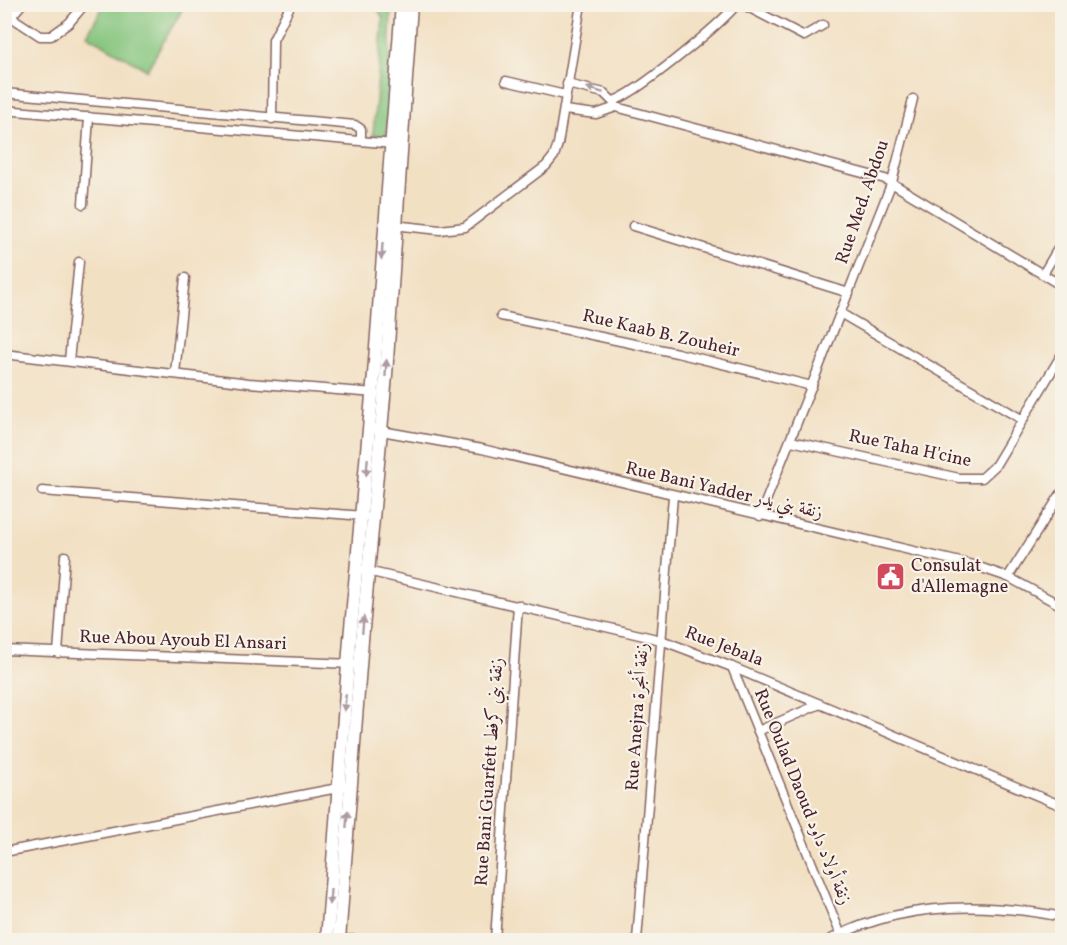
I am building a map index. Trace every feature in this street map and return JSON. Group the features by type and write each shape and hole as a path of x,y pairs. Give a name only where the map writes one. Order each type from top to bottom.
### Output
{"street":[{"path":"4,25 22,4"},
{"path":"11,17 40,36 51,36 69,23 85,4"},
{"path":"272,119 273,43 291,4"},
{"path":"362,940 333,939 354,664 379,393 396,144 402,4"},
{"path":"396,144 411,4"},
{"path":"390,225 458,230 467,226 549,163 557,149 580,4"},
{"path":"564,110 596,114 615,104 706,34 740,4 804,36 823,25"},
{"path":"506,81 565,95"},
{"path":"567,84 600,91 615,104 892,182 1062,286"},
{"path":"4,93 355,125 360,128 361,140"},
{"name":"Rue Med. Abdou","path":"760,516 892,182 913,99"},
{"path":"4,110 396,144"},
{"path":"83,204 89,117"},
{"path":"633,226 849,293"},
{"path":"1043,274 1062,242"},
{"path":"69,361 79,262"},
{"path":"175,373 185,278"},
{"path":"840,313 1023,420"},
{"name":"Rue Kaab B. Zouheir","path":"501,316 677,353 812,386"},
{"path":"4,354 249,382 379,393"},
{"name":"Rue Taha H'cine","path":"791,441 975,480 989,473 1062,354"},
{"name":"Rue Bani Yadder زنقة بني يدر","path":"376,430 482,450 973,565 1008,577 1062,606"},
{"path":"42,491 368,517"},
{"path":"1008,577 1062,492"},
{"name":"Rue Anejra زنقة أنجرة","path":"638,940 673,496"},
{"path":"58,653 65,556"},
{"name":"Rue Jebala","path":"363,570 661,640 732,667 1062,806"},
{"name":"Rue Bani Guarfett زنقة بني كرفط","path":"495,940 518,605"},
{"name":"Rue Abou Ayoub El Ansari","path":"4,650 354,664"},
{"name":"Rue Oulad Daoud زنقة أولاد داود","path":"732,667 841,937"},
{"path":"758,731 820,704"},
{"path":"4,852 344,787"},
{"path":"829,940 881,920 944,908 982,906 1062,917"}],"green space":[{"path":"104,5 185,5 147,70 87,35"},
{"path":"375,5 391,5 387,139 373,135 383,18"}],"place":[{"name":"Consulat d'Allemagne","path":"890,576"}]}
